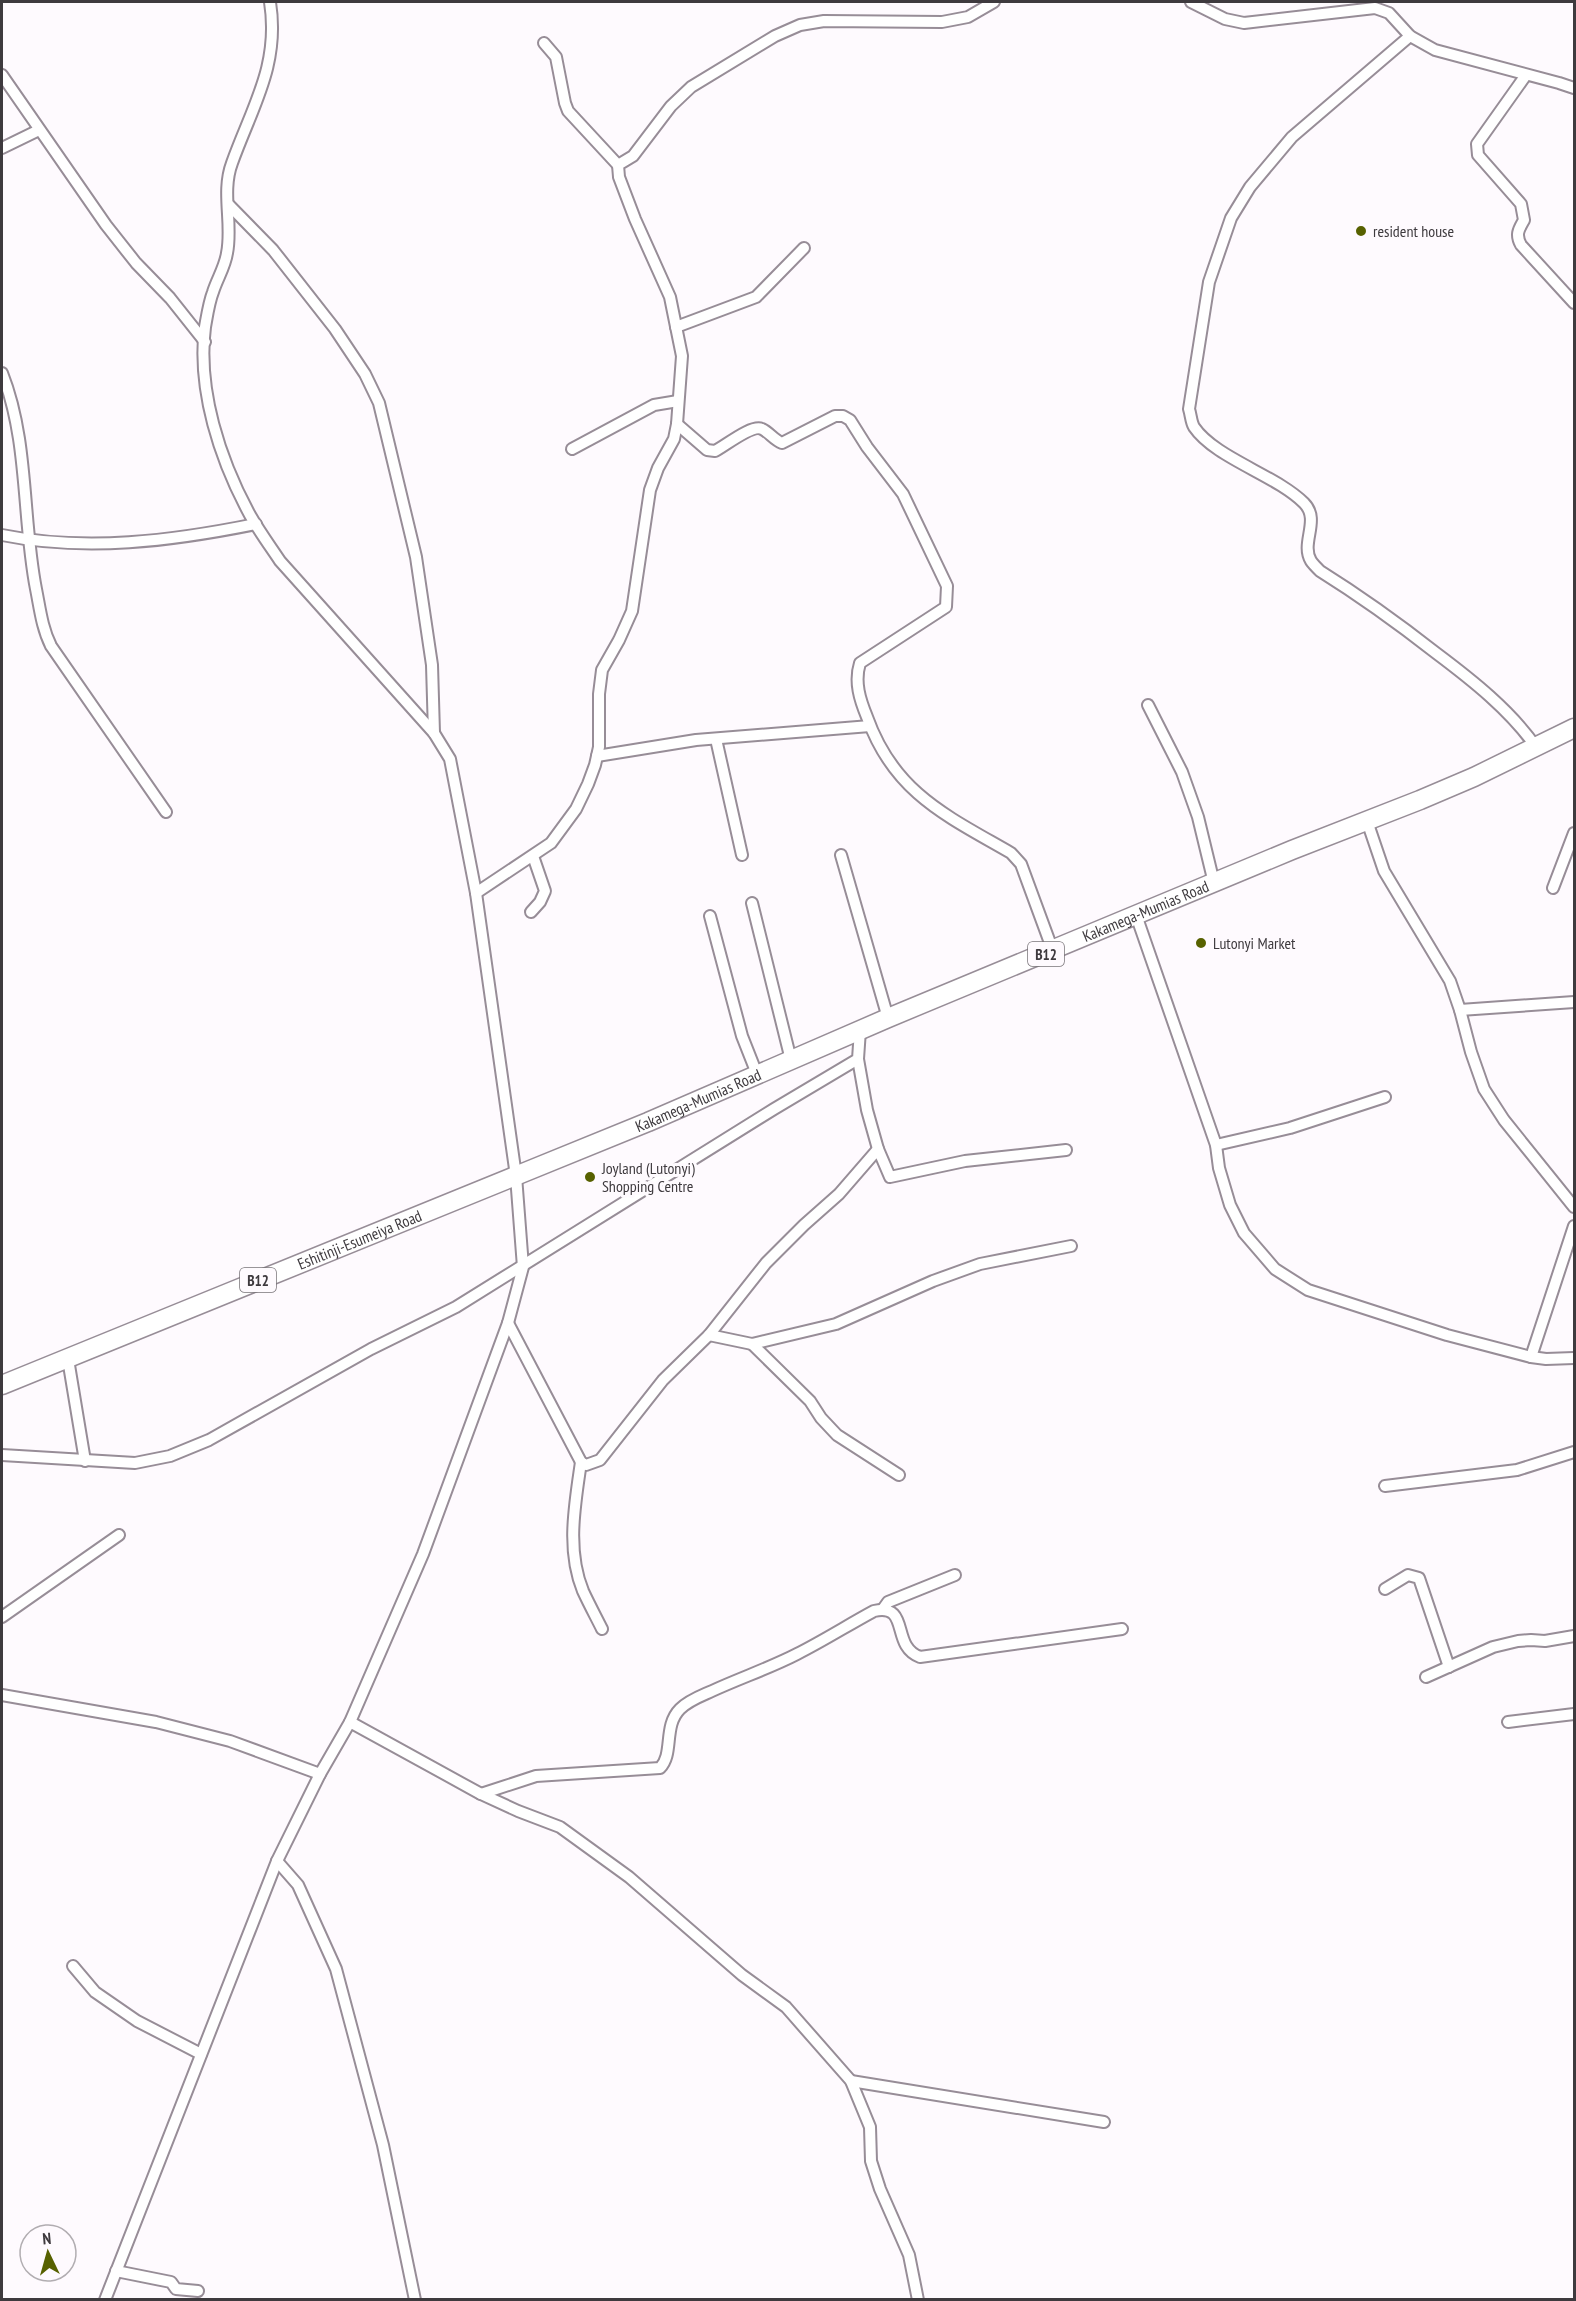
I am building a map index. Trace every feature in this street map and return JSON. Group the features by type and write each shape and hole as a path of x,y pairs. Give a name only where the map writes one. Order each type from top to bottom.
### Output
{"highway":[{"name":"Kakamega-Mumias Road","path":"516,1176 888,1018 1474,777 1575,728"},
{"name":"Eshitinji-Esumeiya Road","path":"2,1385 516,1176"}],"street":[{"path":"105,2300 277,1861 320,1774 350,1722 423,1554 508,1323 523,1267 516,1176 476,893 450,759 434,733 280,561 256,524 226,462 208,398 205,342 212,293 228,253 231,165 256,106 269,63 272,32 270,2"},
{"path":"618,165 633,156 671,106 691,87 775,36 800,25 824,21 942,22 968,17 994,2"},
{"path":"1191,2 1225,19 1244,23 1375,8 1389,13 1410,36 1435,50 1575,88"},
{"path":"1410,36 1292,137 1250,187 1231,218 1209,282 1189,409 1194,426 1216,447 1278,484 1306,504 1312,517 1308,550 1310,560 1320,571 1399,625 1461,672 1490,697 1536,747"},
{"path":"476,893 551,843 566,826 588,784 597,756 602,670 632,611 650,490 658,468 671,446 677,424 682,356 670,297 635,219 619,177 618,165 568,111 556,57 544,43"},
{"path":"2,75 105,225 136,263 170,298 205,342"},
{"path":"1526,75 1477,144 1476,150 1521,204 1524,220 1517,231 1517,238 1521,245 1575,303"},
{"path":"2,148 39,130"},
{"path":"228,204 273,250 335,329 365,374 379,403 417,568 432,665 434,733"},
{"path":"676,327 756,297 804,248"},
{"path":"2,373 8,390 21,451 28,540 44,632 51,646 166,812"},
{"path":"572,449 654,405 678,401"},
{"path":"2,415 13,413"},
{"path":"677,424 707,450 715,451 751,430 761,428 776,441 784,443 835,416 843,416 850,420 903,495 947,586 948,600 946,607 936,615 860,663 857,673 858,690 870,726 892,768 924,801 1011,853 1021,864 1053,951"},
{"path":"2,535 79,545 143,542 256,524"},
{"path":"1148,705 1182,772 1198,817 1214,883"},
{"path":"597,756 716,739 870,726"},
{"path":"716,739 742,855"},
{"path":"1367,820 1384,871 1414,923 1443,966 1460,1010 1470,1052 1484,1089 1504,1120 1575,1207"},
{"path":"1553,888 1575,833"},
{"path":"841,855 888,1018"},
{"path":"531,912 540,902 545,891 533,856"},
{"path":"752,903 791,1059"},
{"path":"1136,915 1216,1145 1219,1168 1230,1205 1244,1233 1275,1269 1308,1290 1447,1335 1531,1357 1575,1358"},
{"path":"710,916 742,1036 757,1074"},
{"path":"1460,1010 1575,1002"},
{"path":"860,1030 858,1059 867,1110 878,1149 890,1177 965,1161 1066,1150"},
{"path":"2,1455 135,1463 170,1456 209,1440 371,1348 456,1307 858,1059"},
{"path":"1216,1145 1290,1128 1385,1097"},
{"path":"508,1323 581,1462 586,1465 600,1460 663,1380 709,1335 766,1263 839,1194 878,1149"},
{"path":"1531,1357 1575,1226"},
{"path":"709,1335 752,1344 836,1324 933,1281 980,1264 1071,1246"},
{"path":"752,1344 810,1401 821,1418 837,1435 899,1476"},
{"path":"68,1359 86,1461"},
{"path":"1385,1486 1517,1470 1575,1452"},
{"path":"581,1462 573,1528 575,1560 583,1590 602,1629"},
{"path":"2,1617 119,1535"},
{"path":"884,1609 888,1602 955,1575"},
{"path":"1385,1589 1406,1576 1413,1575 1419,1578 1449,1667"},
{"path":"482,1794 536,1776 660,1768 667,1758 672,1718 691,1701 738,1678 796,1655 874,1611 884,1609 891,1611 896,1617 906,1648 911,1654 920,1658 1122,1629"},
{"path":"1426,1677 1493,1647 1518,1641 1545,1641 1575,1636"},
{"path":"2,1695 156,1722 230,1741 320,1774"},
{"path":"1508,1722 1575,1714"},
{"path":"350,1722 482,1794 560,1827 629,1877 742,1975 786,2007 851,2081 870,2127 871,2161 880,2189 909,2255 918,2300"},
{"path":"277,1861 298,1885 336,1970 383,2145 415,2300"},
{"path":"73,1966 95,1992 129,2015 201,2054"},
{"path":"851,2081 1104,2122"},
{"path":"116,2271 171,2283 175,2294 198,2291"}],"place":[{"name":"resident house","path":"1361,231"},
{"name":"Lutonyi Market","path":"1201,943"},
{"name":"Joyland (Lutonyi) Shopping Centre","path":"590,1177"}]}
